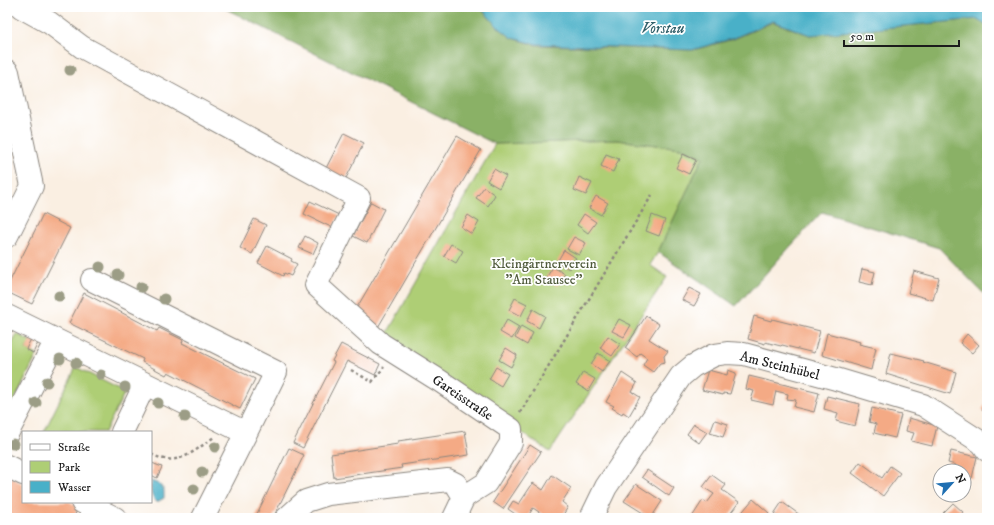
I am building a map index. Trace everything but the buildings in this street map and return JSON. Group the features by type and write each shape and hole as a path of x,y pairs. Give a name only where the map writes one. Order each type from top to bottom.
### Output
{"street":[{"name":"Gareisstraße","path":"21,7 50,23 82,46 359,198 316,286 381,344 440,380 511,429"},
{"path":"7,71 32,186 7,236"},
{"path":"7,125 14,100"},
{"path":"92,280 276,372 203,518"},
{"path":"7,316 246,433"},
{"path":"7,434 56,340"},
{"name":"Am Steinhübel","path":"595,517 606,488 681,376 693,366 714,355 727,353 744,354 923,405 982,443 987,450"},
{"path":"122,431 145,384"},
{"path":"454,518 464,497 486,483 511,443 511,429"},
{"path":"7,466 22,474"},
{"path":"287,518 306,501 335,493 448,480 456,484 464,497"},
{"path":"84,506 115,518"}],"path":[{"path":"511,429 652,194"},
{"path":"352,370 372,382 394,352"},
{"path":"152,454 165,460 182,458 209,441 218,433"}],"green space":[{"path":"222,7 479,7 497,26 512,38 536,45 693,50 734,39 773,22 810,35 976,19 987,26 987,297 939,248 822,212 736,306 658,252 703,157 681,148 617,140 495,144"},
{"name":"Kleingärtnerverein \"Am Stausee\"","path":"617,140 681,148 703,157 658,252 650,265 667,277 550,452 511,425 381,344 495,144"},
{"path":"17,334 31,341 26,349 37,355 7,416 7,354"},
{"path":"76,367 125,392 106,431 44,431"}],"water":[{"name":"Vorstau","path":"480,7 987,7 987,26 976,19 810,35 773,21 734,38 692,50 536,44 512,38 497,26"},
{"path":"152,481 159,484 164,490 164,498 157,502 153,498"}]}
